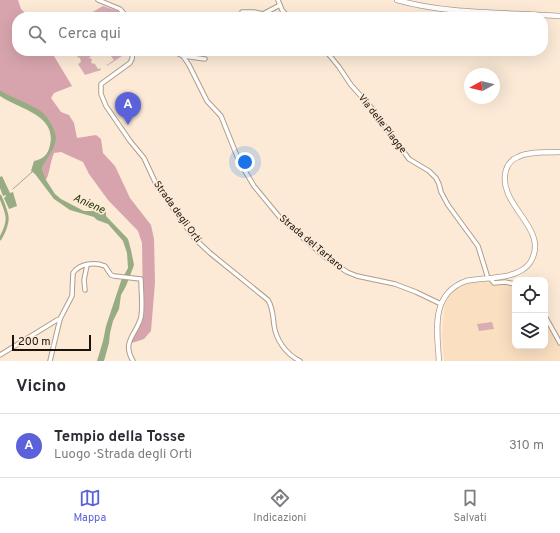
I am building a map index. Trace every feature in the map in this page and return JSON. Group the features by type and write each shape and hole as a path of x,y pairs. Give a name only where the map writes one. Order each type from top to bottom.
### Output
{"main road":[{"path":"398,0 414,4 456,10 491,12"},
{"path":"548,15 560,16"},
{"path":"439,361 438,321 441,304 449,291 459,283 468,280 489,276 511,275 523,270 530,263 536,249 533,234 513,204 507,190 505,177 508,164 513,159 525,154 560,152"}],"street":[{"path":"98,0 120,9 123,12"},
{"path":"278,0 285,12"},
{"path":"268,12 280,5"},
{"path":"242,12 254,12"},
{"name":"Strada degli Orti","path":"132,56 130,63 101,84 101,94 106,106 130,142 143,158 157,186 194,238 210,253 268,300 272,309 275,330 279,340 291,355 300,361"},
{"path":"183,56 205,59"},
{"name":"Strada del Tartaro","path":"183,56 208,102 221,116 239,161 254,186 282,220 325,257 347,272 357,276 393,283 441,304"},
{"name":"Via delle Piagge","path":"330,56 351,85 370,106 409,159 427,169 435,176 448,205 478,246 489,276"},
{"path":"50,361 60,319 70,304 72,296 73,273 76,269 95,263 104,265 113,276 141,279 141,316 128,346 129,354 133,361"},
{"path":"86,290 84,282 87,265"},
{"path":"489,276 494,283 505,282 512,283"},
{"path":"0,355 60,319"},
{"path":"548,321 560,343"}],"shaded area":[{"path":"0,0 18,0 21,9 24,12 12,12 12,56 54,56 72,86 54,93 51,98 61,112 69,115 74,123 77,138 96,135 101,139 103,153 115,166 130,198 151,225 154,239 155,282 151,331 144,339 132,343 130,340 142,320 143,312 142,243 138,231 108,200 89,174 83,162 61,152 54,153 46,180 42,168 55,143 51,124 46,117 32,107 0,90"},
{"path":"103,6 121,12 93,12"},
{"path":"91,56 89,58 92,59 91,63 95,64 98,69 100,68 101,70 85,75 78,64 81,62 80,58 77,57"},
{"path":"111,56 122,56 107,66 107,65 114,60"},
{"path":"0,90 39,110 48,118 56,140 52,151 42,168 46,180 55,194 61,199 84,211 92,211 102,206 106,211 106,216 128,239 134,265 121,295 119,309 113,321 104,361 97,361 106,326 121,281 128,268 127,253 123,241 108,224 97,220 94,217 70,210 54,199 31,171 34,161 45,156 48,151 51,135 48,127 35,114 0,96"},
{"path":"2,176 10,193 13,192 17,206 9,209 4,198 6,195 3,196 0,188 0,177"},
{"path":"487,280 493,284 500,283 512,285 512,349 548,349 548,325 560,347 560,361 444,361 442,335 445,303 454,289 463,284"},
{"path":"492,322 494,329 479,331 477,324"}],"waterway":[{"path":"13,189 32,172"},
{"path":"0,196 7,218 6,227 0,239"}],"place":[{"name":"Tempio della Tosse","path":"128,125"}],"water label":[{"name":"Aniene","path":"89,204"}]}
